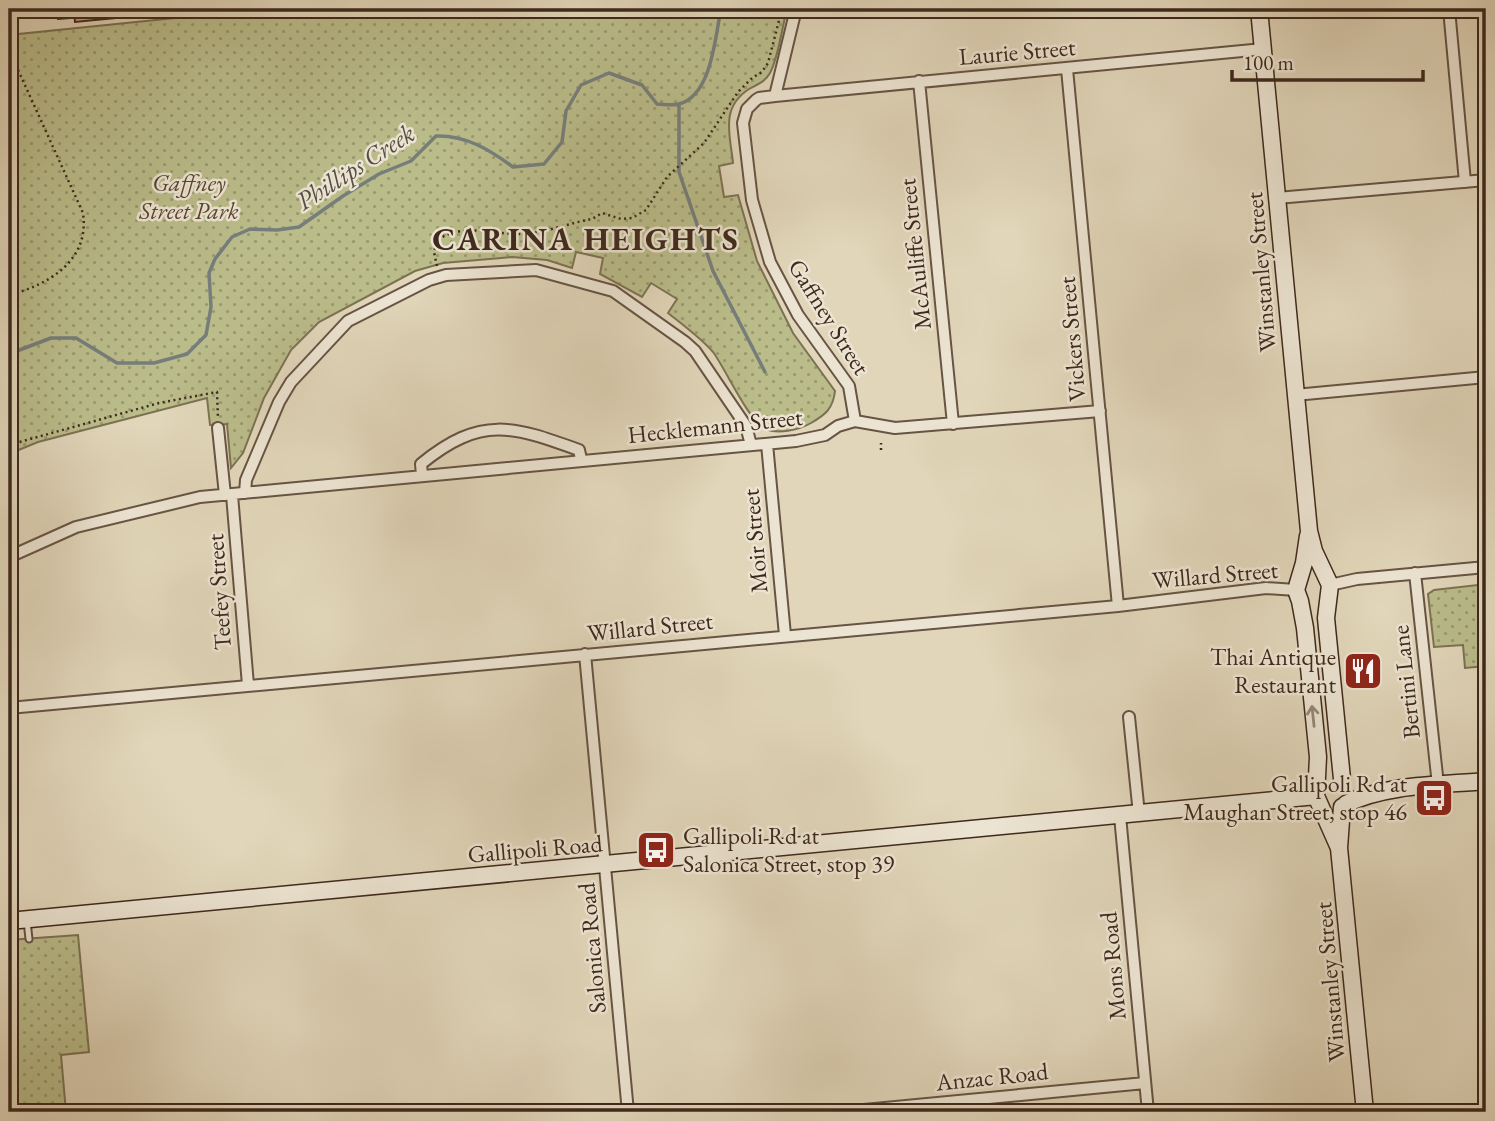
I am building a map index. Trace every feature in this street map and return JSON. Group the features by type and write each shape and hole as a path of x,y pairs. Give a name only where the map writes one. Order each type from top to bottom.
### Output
{"street":[{"path":"775,96 796,9"},
{"name":"Winstanley Street","path":"1259,9 1309,531 1328,585 1326,618 1344,781 1350,793 1344,805 1339,848 1365,1112"},
{"path":"1449,9 1465,182"},
{"name":"Laurie Street","path":"775,96 1263,49"},
{"name":"Vickers Street","path":"1067,69 1118,606"},
{"name":"McAuliffe Street","path":"919,81 953,424"},
{"name":"Gaffney Street","path":"775,96 755,100 747,109 743,123 752,200 770,262 810,334 845,378 852,395 855,421"},
{"path":"1277,198 1486,180"},
{"path":"246,493 246,480 279,402 291,382 348,321 439,276 525,269 613,291 676,334 695,351 746,426 751,445"},
{"path":"1295,395 1486,377"},
{"path":"855,421 895,429 1100,411"},
{"name":"Hecklemann Street","path":"9,557 76,527 174,502 581,459 767,444 817,437 844,423 855,421"},
{"name":"Teefey Street","path":"218,428 229,495 247,685"},
{"path":"422,475 421,464 433,454 461,438 487,430 530,432 579,450 581,459"},
{"name":"Moir Street","path":"767,444 785,635"},
{"name":"Winstanley Street","path":"1309,531 1298,590 1305,628 1318,757 1318,795 1339,848"},
{"path":"1328,585 1357,579 1486,567"},
{"path":"1313,571 1328,585 1321,604 1316,606 1310,606 1298,590 1303,575 1313,571"},
{"name":"Bertini Lane","path":"1415,573 1438,785"},
{"name":"Willard Street","path":"9,708 1118,606 1266,588 1298,590"},
{"name":"Salonica Road","path":"585,654 628,1112"},
{"path":"1129,717 1139,814"},
{"path":"1381,792 1359,789 1332,776 1326,777 1318,795 1332,810 1359,797 1381,792 1486,781"},
{"name":"Gallipoli Road","path":"9,921 1318,795"},
{"name":"Mons Road","path":"1120,816 1148,1112"},
{"name":"Anzac Road","path":"843,1112 1145,1083"}],"lane":[{"path":"27,920 29,939"}],"path":[{"path":"439,276 433,252 437,240 450,232 464,230 523,234 592,219 602,214 621,219 632,218 646,210 667,177 704,143 738,92 768,64 782,9"},
{"path":"9,50 83,214 85,227 71,259 56,276 36,287 9,295"},
{"path":"9,445 159,403 217,392 218,428"},
{"path":"881,443 881,450"},
{"path":"9,1093 12,1112"}],"green space":[{"name":"Gaffney Street Park","path":"264,9 787,9 770,73 764,81 740,96 730,113 729,132 733,163 719,166 724,197 738,195 757,261 793,333 835,391 828,411 800,428 781,431 764,428 744,405 713,352 668,313 677,299 651,283 642,297 600,274 603,258 576,252 572,268 547,260 512,257 443,263 415,271 319,322 291,350 264,398 243,453 231,468 227,424 210,425 207,398 38,442 9,454 9,35"},
{"path":"1486,584 1486,666 1465,668 1463,645 1434,647 1428,594 1434,590"},
{"path":"78,935 89,1052 61,1055 66,1112 9,1112 9,940"}],"building":[{"path":"9,9 68,9 69,18 58,19 57,15 34,18 33,15 9,20"},
{"path":"74,9 114,9 115,18 75,22"}],"waterway":[{"name":"Phillips Creek","path":"9,354 51,338 76,338 117,363 154,363 187,354 206,335 211,307 209,273 215,259 232,237 250,229 277,230 299,227 379,174 411,161 436,136 457,138 477,145 513,167 544,164 562,142 566,111 581,85 609,73 642,85 657,104 679,104 699,89 705,77 714,49 721,9"},
{"path":"679,105 679,172 713,271 765,372"},
{"name":"Phillips Creek","path":"9,1062 14,1098 19,1112"}],"place":[{"name":"Thai Antique Restaurant","path":"1363,671"},
{"name":"Gallipoli Rd at Maughan Street, stop 46","path":"1434,798"},
{"name":"Gallipoli Rd at Salonica Street, stop 39","path":"656,850"}],"district":[{"name":"CARINA HEIGHTS","path":"586,239"}]}
